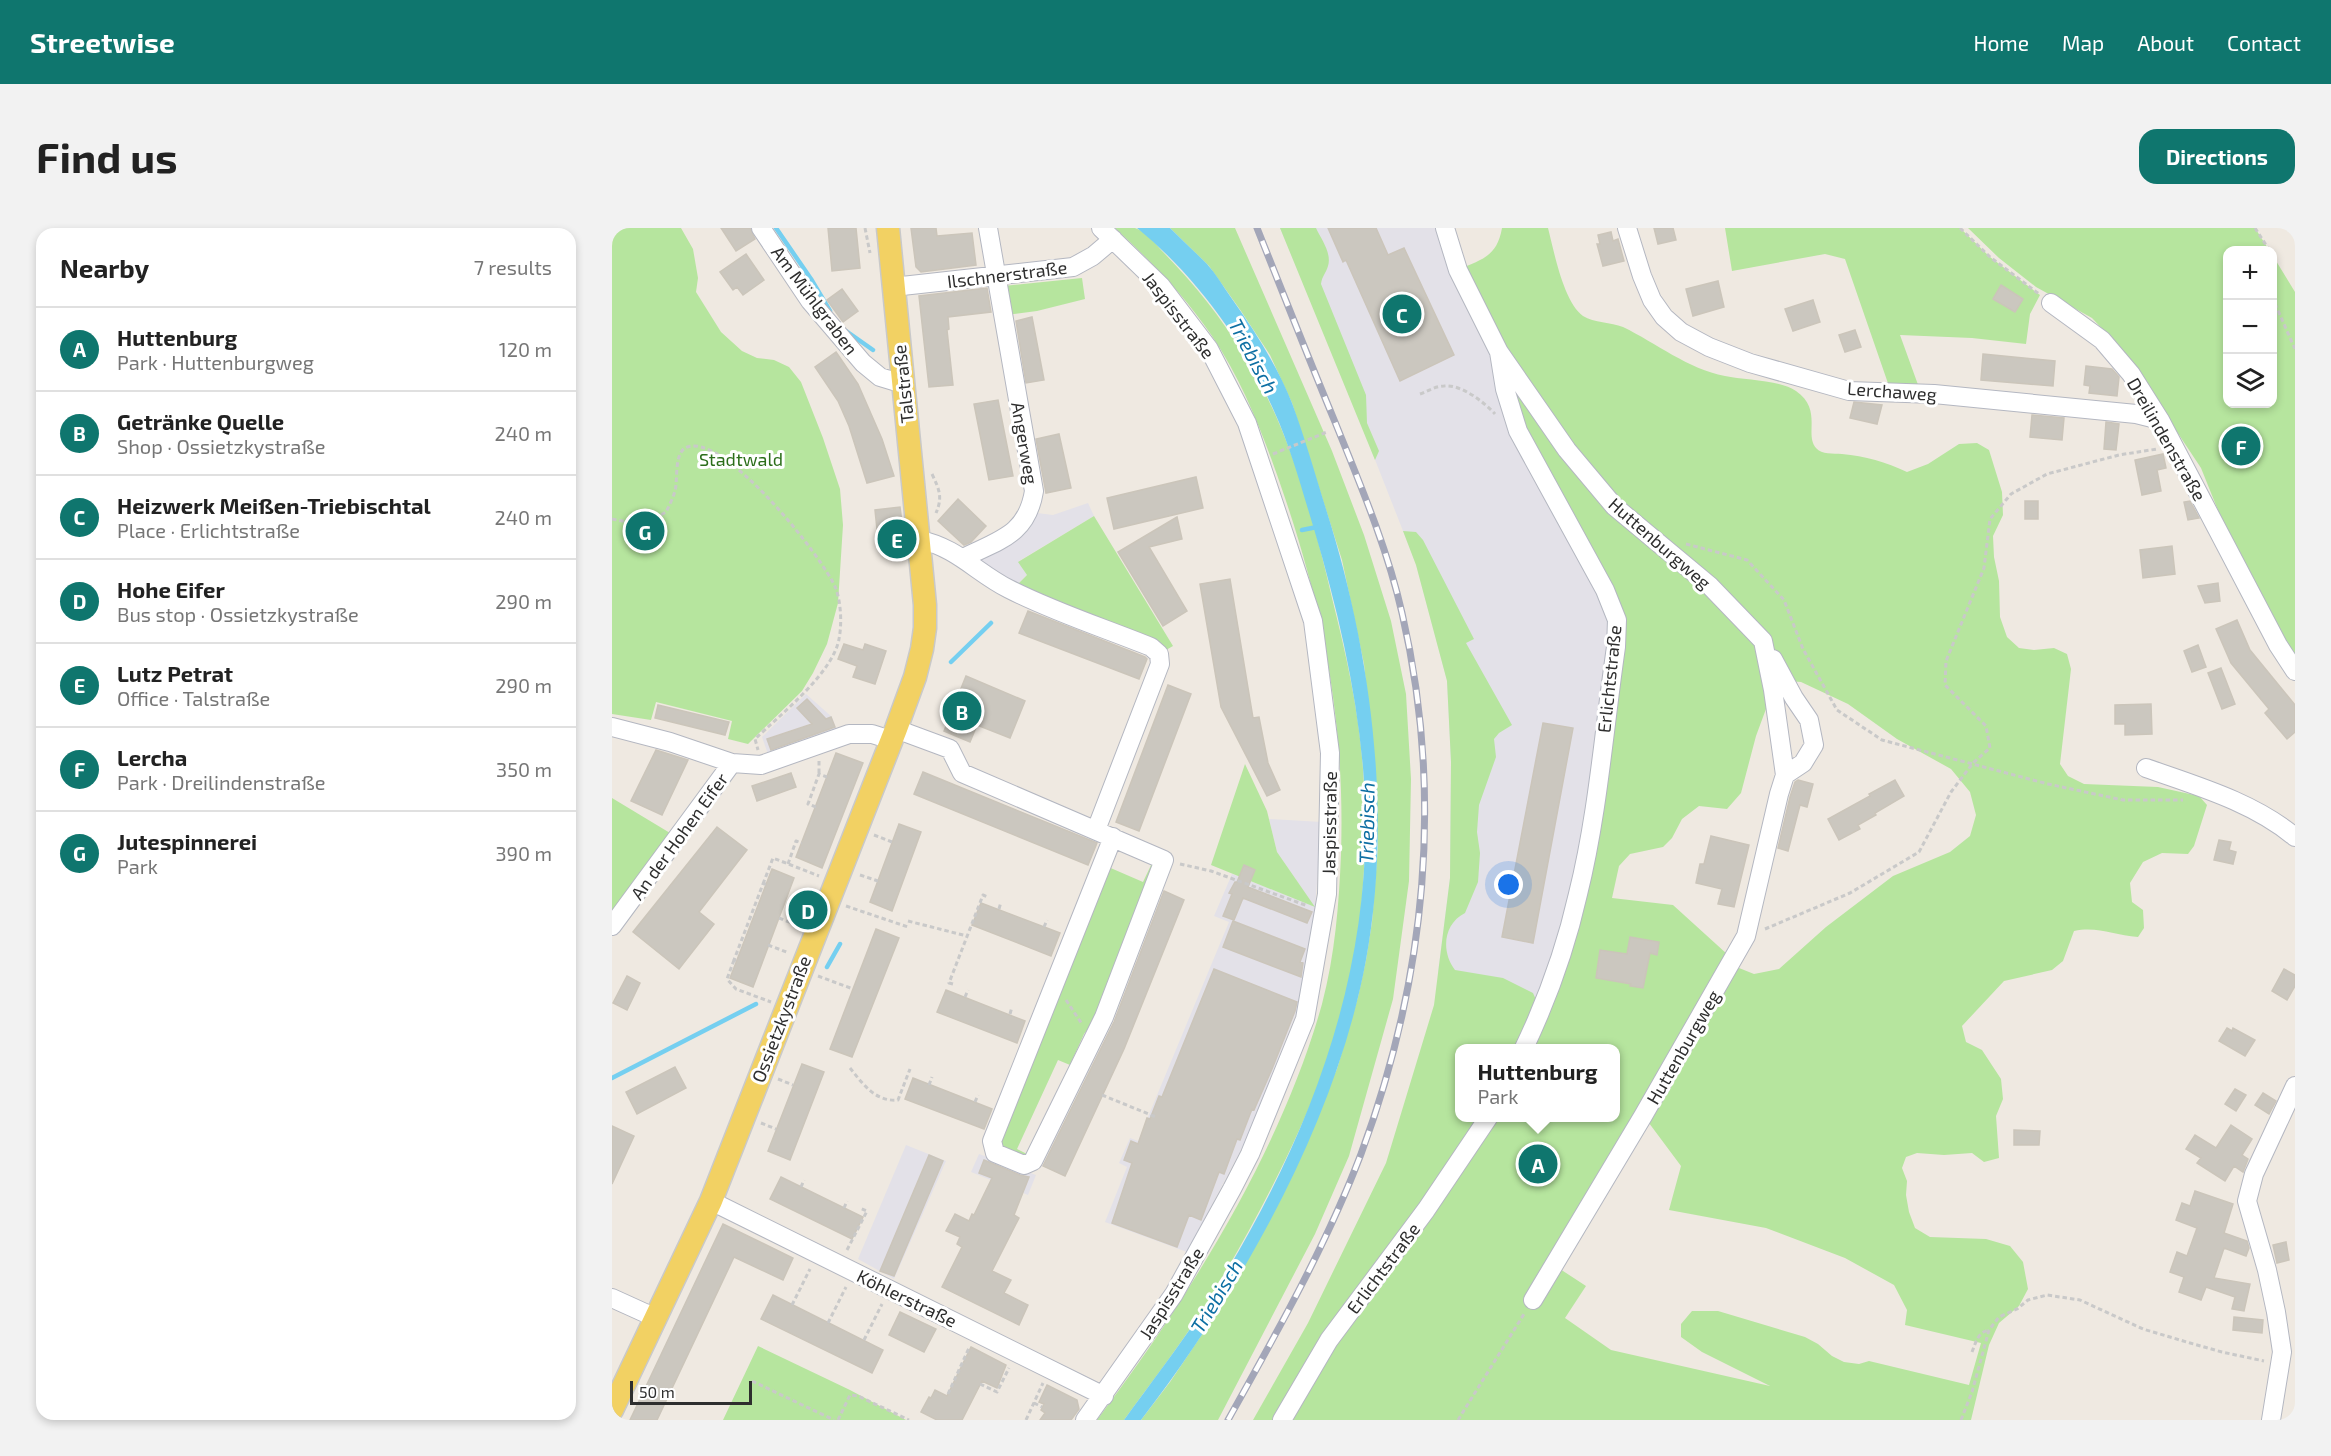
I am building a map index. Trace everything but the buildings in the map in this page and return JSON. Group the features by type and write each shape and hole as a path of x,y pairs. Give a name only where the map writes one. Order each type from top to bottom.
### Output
{"main road":[{"name":"Talstraße","path":"888,228 920,540 925,605 922,650"},
{"name":"Ossietzkystraße","path":"612,1410 711,1201 894,734 915,677 922,650"}],"street":[{"name":"Am Mühlgraben","path":"761,228 810,301 863,363 880,377 903,384"},
{"name":"Angerweg","path":"963,558 1019,528 1032,504 1034,491 988,228"},
{"name":"Erlichtstraße","path":"1445,228 1458,270 1499,352 1505,389 1518,431 1605,590 1617,620 1616,647 1579,894 1547,992 1526,1044"},
{"name":"Lerchaweg","path":"1627,228 1645,284 1652,300 1664,317 1681,332 1709,347 1750,363 1849,391 1946,395 2136,414 2160,420"},
{"name":"Ilschnerstraße","path":"893,287 1073,267 1093,256 1107,234"},
{"name":"Jaspisstraße","path":"1085,1420 1174,1294 1232,1189 1250,1154 1305,1020 1325,912 1330,753 1313,621 1247,423 1209,349 1161,286 1107,234"},
{"name":"Dreilindenstraße","path":"2051,303 2102,340 2131,374 2160,420 2278,645 2295,671"},
{"name":"Huttenburgweg","path":"1499,352 1567,450 1614,506 1710,586 1763,641 1794,698 1809,720 1814,745 1803,763 1785,775"},
{"path":"920,540 937,543 963,558 991,580 1014,592 1151,647 1159,654 1160,664 1054,983 992,1141 995,1153 1024,1164 1033,1161 1104,1017 1164,860"},
{"name":"Huttenburgweg","path":"1533,1300 1643,1116 1746,936 1785,775 1773,690 1763,641"},
{"path":"612,727 670,742 732,763"},
{"name":"An der Hohen Eifer","path":"612,926 732,763 761,765 849,734 894,734 950,749 962,773 1164,860"},
{"path":"2146,768 2217,794 2260,814 2295,837"},
{"path":"2271,1420 2286,1356 2267,1270 2247,1201 2254,1174 2295,1086"},
{"name":"Erlichtstraße","path":"1282,1420 1329,1340 1426,1210 1485,1122"},
{"name":"Köhlerstraße","path":"711,1201 1104,1396"},
{"path":"612,1298 656,1318"}],"path":[{"path":"1960,228 2019,281 2051,303"},
{"path":"2255,228 2267,246"},
{"path":"2273,300 2295,350"},
{"path":"1420,394 1441,386 1452,386 1491,410 1509,429 1518,431"},
{"path":"1271,455 1327,432"},
{"path":"612,519 643,525 666,512 675,492 679,456 684,449 693,446 707,448 744,472 770,499 821,564 836,589 840,613 839,640 830,662 803,693 756,739 761,765"},
{"path":"1746,936 1850,893 1919,852 1951,792 1973,763 1990,748 1986,726 1945,685 1946,661 1984,568 1990,519 2011,494 2047,474 2119,455 2174,446"},
{"path":"1679,542 1747,560 1784,600 1803,650 1837,710 1882,740 2048,784 2123,800 2204,799 2217,794"},
{"path":"816,807 808,804 819,774 827,777"},
{"path":"788,864 796,841 802,843"},
{"path":"786,1008 736,990 727,979 773,858 788,864 831,890 908,927"},
{"path":"1164,860 1211,871 1325,912"},
{"path":"953,984 949,983 983,895 988,897"},
{"path":"999,909 1001,902"},
{"path":"779,918 815,932"},
{"path":"1044,927 1047,920"},
{"path":"908,921 967,936"},
{"path":"800,970 853,989"},
{"path":"1054,983 1093,1040"},
{"path":"965,997 968,990"},
{"path":"1010,1014 1012,1007"},
{"path":"850,1068 878,1097 890,1101 898,1100 910,1069"},
{"path":"929,1085 932,1077"},
{"path":"975,1102 978,1095"},
{"path":"1102,1095 1156,1117"},
{"path":"801,1186 804,1180"},
{"path":"844,1208 847,1202"},
{"path":"828,1323 867,1211 860,1208"},
{"path":"792,1305 817,1254"},
{"path":"864,1340 889,1289"},
{"path":"1961,1420 1972,1392 1989,1330 1999,1317 2017,1309 2028,1300 2047,1295 2080,1300 2143,1329 2222,1352 2286,1356"},
{"path":"1458,1420 1533,1300"},
{"path":"1972,1352 1978,1337 1983,1331 1989,1330"},
{"path":"948,1394 976,1333"},
{"path":"980,1384 998,1392 1017,1353"},
{"path":"1026,1420 1050,1369"},
{"path":"752,1381 836,1420 850,1395 858,1396 909,1420"},
{"path":"1034,1403 1042,1407"}],"shaded area":[{"path":"1280,228 1445,228 1617,620 1590,837 1541,1010 1438,972 1450,878 1451,762 1447,680 1416,564 1341,373"},
{"path":"1088,503 1094,516 1019,561 1027,575 1014,588 975,557 1037,513 1053,515"},
{"path":"806,694 832,717 837,731 768,754 762,737"},
{"path":"1269,819 1322,822 1309,965 1300,1003 1245,1142 1187,1252 1105,1222 1127,1167 1119,1163 1130,1138 1138,1141 1229,922 1214,916 1232,874 1314,906 1277,852"},
{"path":"906,1145 946,1161 894,1279 858,1259"},
{"path":"979,1154 1036,1175 1028,1195 971,1172"}],"green space":[{"name":"Stadtwald","path":"612,228 681,228 693,249 698,278 696,292 721,332 742,351 789,367 801,382 840,489 843,525 838,603 827,644 802,691 748,744 728,739 732,721 656,702 651,720 612,714"},
{"path":"1115,228 1135,228 1143,232 1176,266 1235,340 1274,411 1308,504 1342,640 1358,726 1363,769 1365,843 1360,920 1347,995 1326,1066 1299,1130 1237,1252 1183,1339 1124,1420 1097,1420 1165,1325 1197,1274 1257,1168 1282,1114 1304,1059 1322,1004 1336,929 1341,854 1340,762 1330,673 1299,542 1270,456 1245,394 1212,336 1166,279"},
{"path":"1170,228 1235,228 1332,451 1364,535 1391,621 1406,694 1411,779 1409,881 1393,999 1349,1156 1315,1234 1218,1420 1141,1420 1211,1321 1247,1260 1337,1069 1358,997 1372,922 1378,847 1375,770 1364,664 1342,560 1292,403 1270,355 1241,311 1209,266"},
{"path":"1280,228 1316,228 1325,246 1329,261 1321,284 1366,395 1367,423 1379,451 1375,460"},
{"path":"1502,228 1548,228 1565,288 1576,309 1583,316 1623,327 1685,362 1711,373 1772,382 1796,391 1809,406 1813,442 1821,452 1867,458 1907,472 1928,464 1959,444 1977,443 1989,450 2002,492 2003,515 1993,536 1999,581 2000,617 2007,637 2019,648 2034,650 2054,648 2067,654 2071,669 2060,764 2068,776 2084,784 2158,787 2199,796 2207,805 2194,846 2188,854 2162,853 2143,862 2130,883 2132,902 2143,910 2144,928 2138,937 2098,930 2074,931 2063,961 2052,970 2004,981 1962,1026 1966,1042 1982,1050 2001,1079 2003,1099 1996,1116 1999,1158 1984,1162 1972,1153 1944,1155 1917,1153 1906,1157 1902,1168 1907,1181 1906,1195 1909,1212 1915,1228 1930,1237 1986,1239 2010,1246 2023,1262 2028,1289 2019,1306 1999,1323 1989,1345 1971,1420 1253,1420 1308,1323 1386,1163 1434,1005 1450,878 1451,762 1447,681 1416,565 1403,531 1416,532 1423,540 1474,639 1466,643 1512,725 1494,739 1496,757 1479,805 1478,882 1465,913 1452,924 1448,931 1446,947 1451,963 1455,970 1503,978 1533,993 1540,1009 1575,907 1617,620 1505,389 1458,270 1481,260 1496,245","holes":["1788,681 1801,682 1848,704 1897,739 1951,769 1970,792 1976,815 1970,836 1950,852 1893,876 1826,927 1779,969 1754,974 1734,966 1727,954 1673,905 1612,898 1619,866 1630,854 1663,847 1672,838 1682,819 1699,806 1727,809 1741,793 1756,736 1773,690","1646,1119 1681,1166 1669,1210 1766,1228 1845,1258 1894,1285 1907,1310 1905,1325 1981,1343 1969,1385 1869,1361 1859,1364 1844,1362 1805,1337 1718,1311 1692,1311 1681,1324 1681,1337 1702,1352 1770,1386 1611,1350 1565,1318 1586,1286 1560,1269"]},
{"path":"1725,228 1960,228 1990,257 2040,295 2030,314 2026,344 1972,338 1900,335 1921,393 1891,392 1845,259 1825,254 1732,271"},
{"path":"1968,228 2255,228 2266,246 2223,246 2223,408 2277,408 2277,263 2295,292 2295,661 2242,570 2201,468 2124,352 2092,318 2036,287 1999,258"},
{"path":"1082,278 1085,299 1037,311 1006,315 1003,286"},
{"path":"1094,516 1173,646 1166,650 1014,588 1027,575 1018,562"},
{"path":"1245,764 1267,811 1277,852 1315,907 1211,865"},
{"path":"612,798 675,836 612,921"},
{"path":"1153,861 1155,863 1094,1021 1084,1034 1070,1065 1058,1060 1017,1149 1029,1155 1022,1155 999,1145 1106,866 1143,882"},
{"path":"758,1346 850,1390 906,1420 723,1420"}],"water":[{"name":"Triebisch","path":"1137,228 1170,228 1207,264 1264,348 1292,403 1342,563 1366,675 1377,790 1377,847 1374,904 1366,960 1352,1021 1332,1082 1308,1143 1280,1202 1214,1316 1141,1420 1124,1420 1201,1313 1239,1250 1273,1186 1303,1121 1328,1053 1347,984 1360,914 1365,842 1363,768 1356,707 1338,618 1301,484 1286,440 1262,385 1233,335 1198,288"}],"waterway":[{"path":"776,228 830,311"},
{"path":"846,331 873,350"},
{"path":"1302,530 1317,527"},
{"path":"951,662 991,623"},
{"path":"827,967 840,944"},
{"path":"612,1078 756,1004"}],"railway":[{"path":"1228,1420 1299,1289 1332,1222 1361,1154 1383,1088 1401,1021 1414,954 1422,886 1425,818 1422,750 1415,681 1396,588 1363,492 1257,228"}],"place":[{"name":"Heizwerk Meißen-Triebischtal","path":"1402,314"},
{"name":"Lercha","path":"2241,446"},
{"name":"Jutespinnerei","path":"645,531"},
{"name":"Lutz Petrat","path":"897,539"},
{"name":"Getränke Quelle","path":"962,711"},
{"name":"Hohe Eifer","path":"808,910"},
{"name":"Huttenburg","path":"1538,1164"}]}
